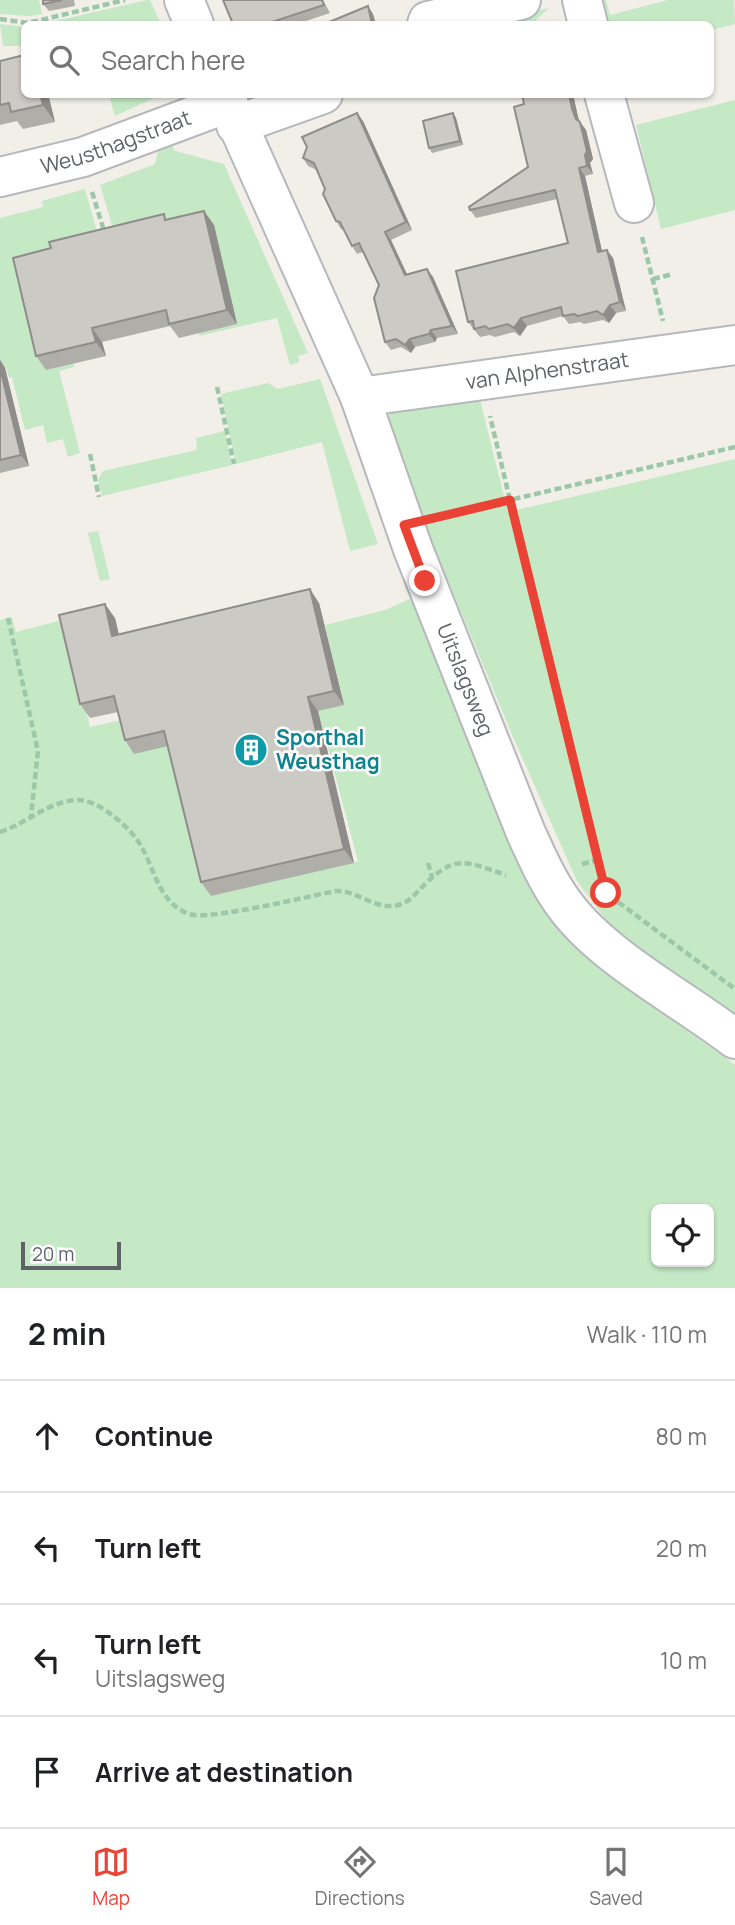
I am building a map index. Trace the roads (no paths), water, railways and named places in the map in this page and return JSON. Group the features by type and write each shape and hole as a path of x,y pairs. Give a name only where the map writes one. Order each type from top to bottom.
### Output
{"street":[{"path":"184,0 193,21"},
{"path":"428,21 521,0"},
{"path":"582,0 587,21"},
{"name":"Weusthagstraat","path":"0,177 83,157 229,107 294,98"},
{"path":"605,98 634,203"},
{"name":"Uitslagsweg","path":"229,107 360,397 404,525 545,875 567,909 608,949 735,1039"},
{"name":"van Alphenstraat","path":"360,397 735,345"}],"place":[{"name":"Sporthal Weusthag","path":"251,750"}]}
